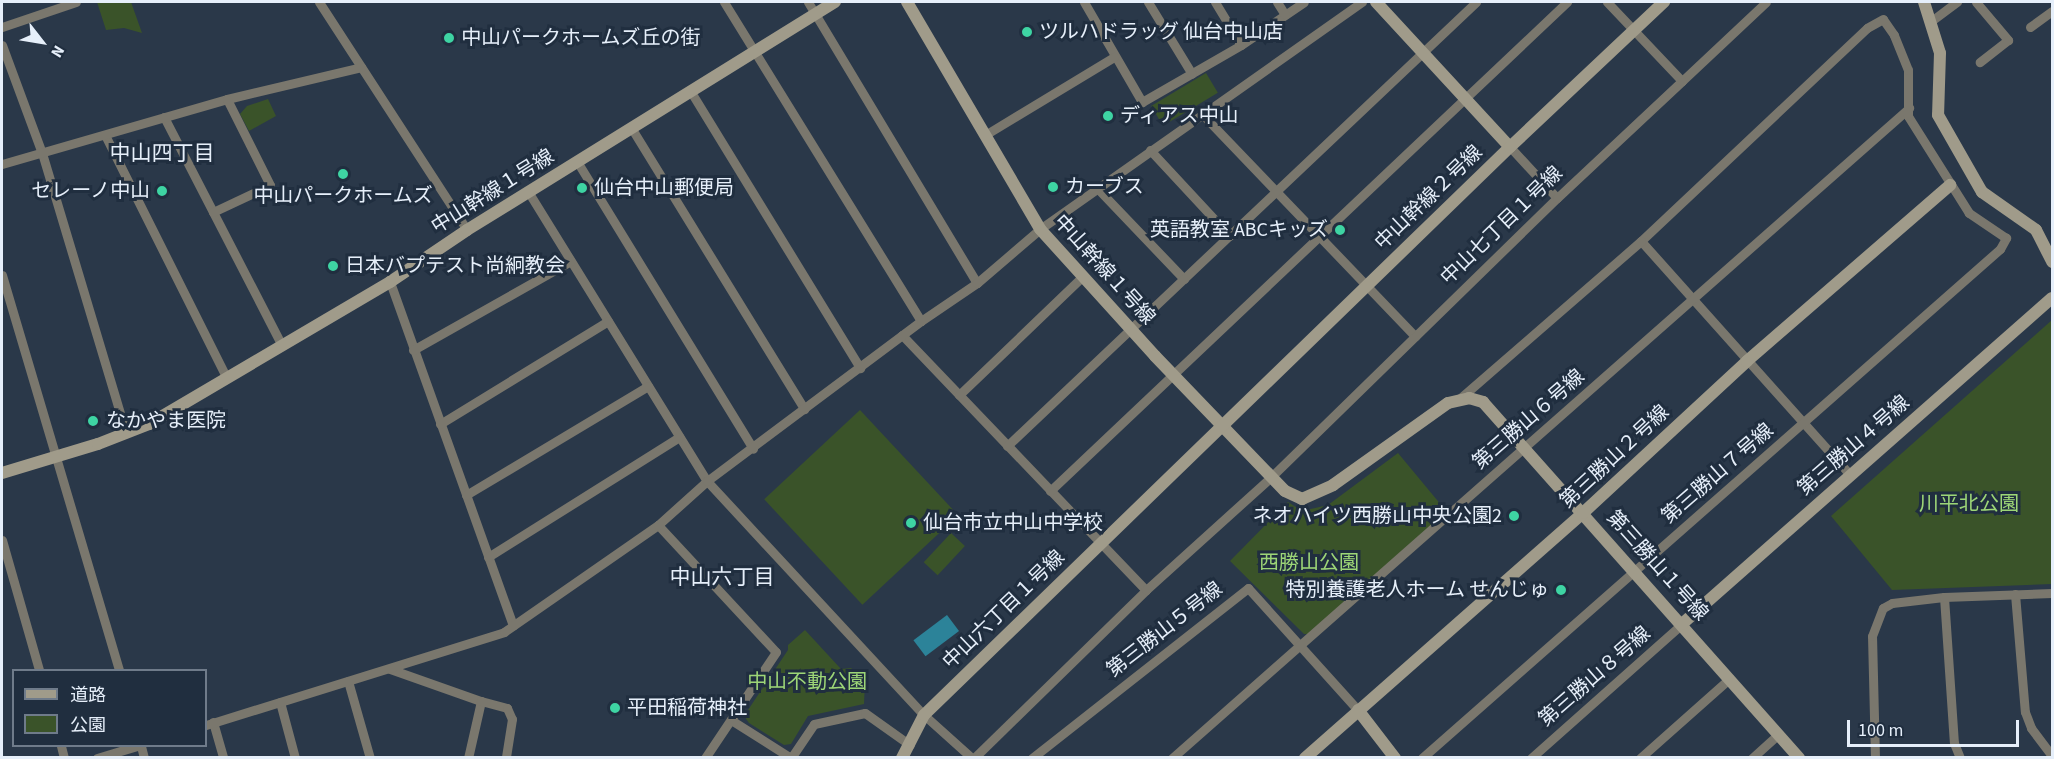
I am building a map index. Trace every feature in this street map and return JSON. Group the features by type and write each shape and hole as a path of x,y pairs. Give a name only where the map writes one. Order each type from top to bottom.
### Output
{"street":[{"path":"2,27 76,2"},
{"path":"319,2 467,230"},
{"path":"724,2 921,321"},
{"path":"808,2 976,283"},
{"name":"中山幹線１号線","path":"2,473 149,424 281,344 390,282 467,230 835,2"},
{"name":"中山幹線１号線","path":"907,2 1040,229 1173,375 1272,476"},
{"path":"1084,2 1142,102 1241,45 1304,2"},
{"path":"1148,2 1192,74"},
{"path":"1215,2 1241,45"},
{"path":"1276,2 1285,15"},
{"path":"223,758 209,723 504,632 658,525 707,482 902,335 976,283 1040,229 1362,2"},
{"path":"1376,2 1557,198"},
{"path":"1007,446 1476,2"},
{"path":"1050,491 1567,2"},
{"path":"1607,2 1682,81"},
{"name":"中山幹線２号線","path":"1224,426 1510,147 1664,2"},
{"name":"中山七丁目１号線","path":"973,758 1146,590 1272,476 1557,198 1766,2"},
{"path":"1924,2 1940,52 1938,115 1982,192 2036,230 2052,262"},
{"path":"1930,21 1957,2"},
{"path":"1976,2 2008,40 1980,62"},
{"path":"2030,27 2052,11"},
{"path":"1272,476 1285,491 1302,500 1333,484 1448,403 1458,400 1641,241 1867,28 1883,19 1894,35 1908,70 1908,116 1950,185"},
{"path":"2,45 42,153 126,433"},
{"path":"985,135 1114,57"},
{"path":"2,165 227,99 361,67"},
{"path":"691,92 860,368"},
{"path":"213,212 270,185 227,99"},
{"name":"第三勝山６号線","path":"1172,758 1909,108"},
{"path":"1202,114 1415,336"},
{"path":"164,117 281,344"},
{"path":"632,129 804,409"},
{"path":"105,135 226,377"},
{"path":"1150,150 1230,236"},
{"path":"578,163 753,448"},
{"name":"第三勝山７号線","path":"1422,758 2000,249 2006,238 1968,213 1950,185"},
{"name":"第三勝山２号線","path":"1305,758 1583,513 1748,361 1950,185"},
{"path":"1097,188 1184,279"},
{"path":"529,193 707,482 924,715 973,758"},
{"path":"1641,241 1691,300 1850,475"},
{"path":"413,350 571,261"},
{"path":"2,275 119,669"},
{"path":"959,395 1082,277"},
{"path":"390,282 513,626"},
{"name":"第三勝山４号線","path":"1682,624 2052,298"},
{"path":"440,424 608,321"},
{"path":"902,335 1146,590"},
{"path":"466,495 648,386"},
{"name":"第三勝山１号線","path":"1458,400 1469,398 1483,402 1635,570 1799,758"},
{"name":"中山六丁目１号線","path":"902,758 924,715 1224,426"},
{"path":"488,557 679,437"},
{"path":"658,525 776,652 705,758"},
{"path":"2,540 39,669"},
{"name":"第三勝山５号線","path":"1032,758 1248,588 1358,710"},
{"path":"1875,758 1872,636 1883,608 1892,603 1944,597 2052,593"},
{"path":"2015,594 2025,712 2031,728 2052,756"},
{"path":"1944,597 1954,743 1959,758"},
{"name":"第三勝山８号線","path":"1531,758 1682,624"},
{"path":"390,669 507,708 512,719 506,758"},
{"path":"1640,758 1730,678"},
{"path":"348,681 370,758"},
{"path":"468,758 481,701"},
{"path":"280,702 295,758"},
{"path":"1358,710 1395,758"},
{"path":"731,720 791,758 814,724 865,713 910,745"},
{"path":"1752,758 1779,734"},
{"path":"97,758 136,747"}],"green space":[{"path":"97,2 131,2 142,33 124,28 106,30"},
{"path":"1206,73 1218,93 1163,126 1151,106"},
{"path":"268,99 276,116 249,131 240,114 247,106"},
{"name":"川平北公園","path":"2052,320 2052,584 1892,590 1831,516"},
{"path":"860,410 958,515 862,605 764,499"},
{"name":"西勝山公園","path":"1398,453 1447,512 1308,634 1304,634 1230,561 1288,502 1302,511 1328,505"},
{"path":"951,533 965,546 938,575 924,562"},
{"name":"中山不動公園","path":"805,630 841,669 851,668 865,681 864,704 808,716 791,744 784,745 749,723 744,716 788,650 788,645"}],"water":[{"path":"947,615 959,631 925,656 913,640"}],"place":[{"name":"ツルハドラッグ 仙台中山店","path":"1027,32"},
{"name":"中山パークホームズ丘の街","path":"449,38"},
{"name":"ディアス中山","path":"1108,116"},
{"name":"中山パークホームズ","path":"343,174"},
{"name":"カーブス","path":"1053,187"},
{"name":"仙台中山郵便局","path":"582,188"},
{"name":"セレーノ中山","path":"162,191"},
{"name":"英語教室 ABCキッズ","path":"1340,230"},
{"name":"日本バプテスト尚絅教会","path":"333,266"},
{"name":"なかやま医院","path":"93,421"},
{"name":"ネオハイツ西勝山中央公園2","path":"1514,516"},
{"name":"仙台市立中山中学校","path":"911,523"},
{"name":"特別養護老人ホーム せんじゅ","path":"1561,590"},
{"name":"平田稲荷神社","path":"615,708"}],"district":[{"name":"中山四丁目","path":"162,153"},
{"name":"中山六丁目","path":"722,577"}]}
